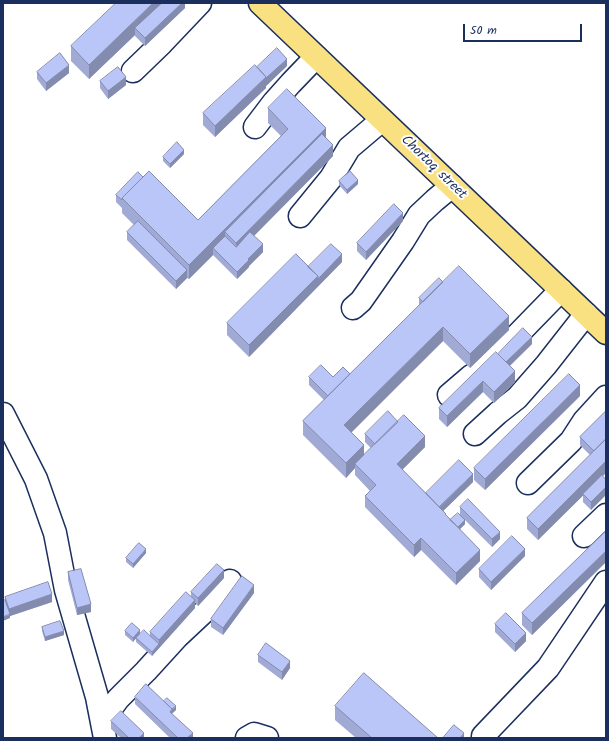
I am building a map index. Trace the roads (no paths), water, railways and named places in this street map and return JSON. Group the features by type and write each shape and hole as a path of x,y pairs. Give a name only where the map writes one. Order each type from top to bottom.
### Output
{"main road":[{"name":"Chortoq street","path":"260,3 606,333"}],"street":[{"path":"133,71 200,3"},
{"path":"255,127 282,92 316,57"},
{"path":"300,216 331,178 349,148 382,120"},
{"path":"353,308 361,301 403,241 419,215 452,186"},
{"path":"449,396 470,377 488,365 561,290"},
{"path":"475,434 517,398 586,314"},
{"path":"528,484 571,441 584,421 606,397"},
{"path":"3,414 36,479 55,533 66,590 97,697 103,729"},
{"path":"584,536 606,515"},
{"path":"103,729 118,699 177,637 208,608 230,581"},
{"path":"483,738 483,736 548,668 606,582"},
{"path":"246,738 254,734 268,738"}]}
